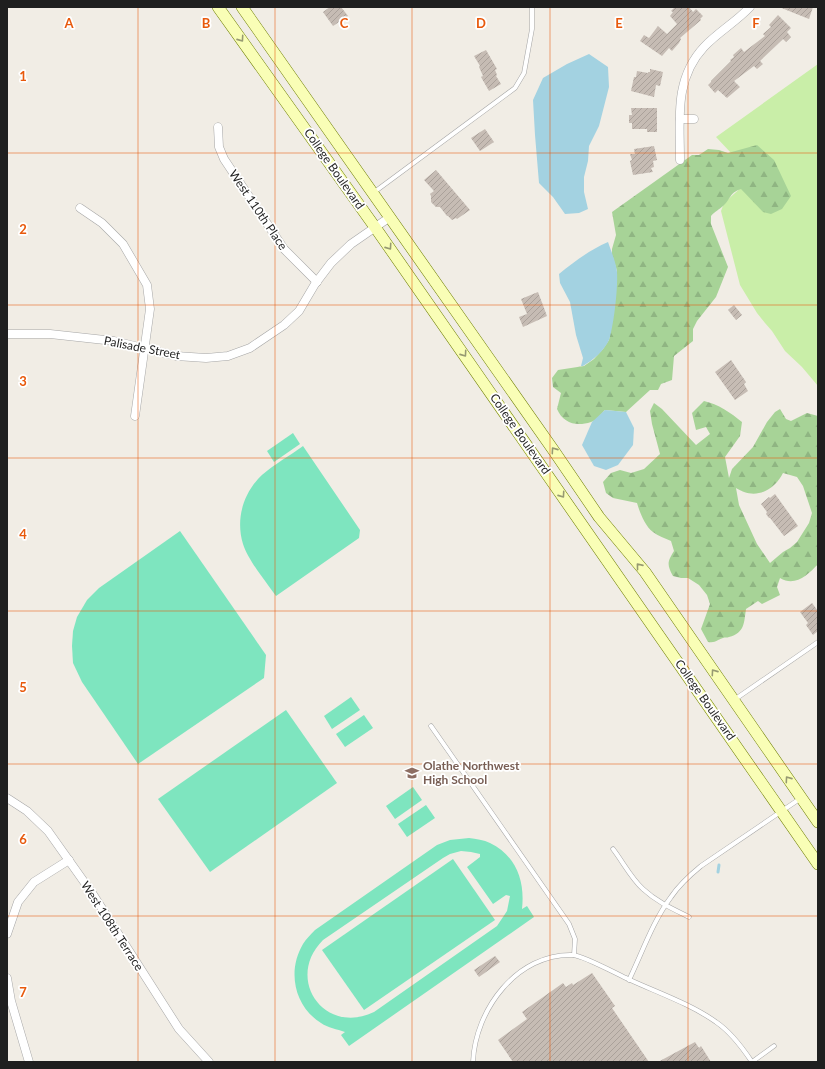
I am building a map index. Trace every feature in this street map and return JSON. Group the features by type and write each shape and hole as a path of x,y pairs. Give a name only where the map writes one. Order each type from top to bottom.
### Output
{"main road":[{"name":"College Boulevard","path":"218,7 375,228 818,864"},
{"name":"College Boulevard","path":"242,7 550,444 599,517 644,572 818,822"}],"street":[{"path":"680,160 680,119 683,84 692,63 704,47 750,7"},
{"path":"680,119 694,119"},
{"name":"West 110th Place","path":"218,128 219,147 224,159 284,249 317,282"},
{"path":"80,208 102,223 124,244 147,285 150,309 135,416"},
{"name":"Palisade Street","path":"7,334 58,335 114,341 145,347 176,356 206,358 228,356 250,348 284,325 298,311 331,263 351,244 390,217"},
{"name":"West 108th Terrace","path":"7,798 27,811 48,831 96,899 179,1029 209,1062"},
{"path":"7,934 18,902 34,882 69,860"},
{"path":"7,978 11,1001 30,1062"}],"lane":[{"path":"373,193 515,88 524,73 532,29 532,7"},
{"path":"733,700 818,642"},
{"path":"430,726 569,924 575,938 574,955"},
{"path":"629,980 660,915 671,897 689,876 701,866 801,798"},
{"path":"613,849 637,882 651,895 689,917"},
{"path":"473,1062 475,1046 481,1025 497,996 509,983 520,972 533,964 548,958 574,955 682,1003 716,1022 742,1047 752,1062 774,1046"}],"green space":[{"path":"818,64 818,386 802,367 785,351 772,331 757,313 740,285 721,211 724,203 745,184 732,154 716,137"},
{"path":"757,145 774,160 791,196 782,209 771,214 763,212 741,189 734,192 726,203 711,216 711,224 728,267 716,297 697,321 693,329 693,341 674,356 672,380 661,384 658,390 650,390 626,412 605,410 593,421 575,424 566,421 557,409 561,393 553,387 552,378 558,370 584,366 594,359 609,340 614,310 617,271 612,255 616,235 612,212 692,155 699,155 708,149 728,153"},
{"path":"704,401 724,409 742,422 740,436 725,457 729,478 732,469 753,447 767,422 775,412 780,409 786,419 791,421 807,413 818,416 818,564 806,576 796,580 791,581 780,578 777,587 780,595 762,604 758,601 746,609 743,626 738,633 713,642 708,642 701,629 710,604 707,595 699,585 688,578 673,576 669,564 670,558 674,551 671,541 657,535 650,529 643,519 637,503 613,498 606,493 603,482 611,473 620,470 631,473 644,469 660,454 650,411 654,403 662,409 696,445 710,434 706,427 696,430 692,413","holes":["783,473 797,477 803,486 812,513 809,523 797,542 770,563 757,544 739,505 736,488 744,492 756,494 772,487"]},
{"path":"293,433 300,444 274,462 267,451"},
{"path":"303,446 360,530 359,538 276,596 245,550 241,535 240,518 244,501 252,486 258,479 273,466"},
{"path":"180,531 266,655 264,678 138,764 82,682 73,663 73,631 77,617 87,600 99,588"},
{"path":"351,697 360,710 332,729 324,716"},
{"path":"286,710 337,783 210,872 158,799"},
{"path":"364,715 373,728 345,747 336,734"},
{"path":"413,787 422,800 395,819 386,806"},
{"path":"426,805 435,818 407,837 398,824"},
{"path":"469,838 483,840 499,848 507,855 513,862 520,880 523,899 522,909 527,906 534,917 349,1046 341,1035 345,1032 321,1023 312,1016 299,998 295,976 295,965 298,954 307,938 315,930 437,845 450,840","holes":["461,851 480,854 480,857 467,867 493,904 506,895 510,896 507,911 497,926 374,1012 356,1017 340,1016 326,1010 316,1000 309,986 308,971 312,955 323,940 443,858"]},
{"path":"453,859 495,920 364,1010 322,950"}],"water":[{"path":"589,54 608,67 609,87 599,126 589,146 588,161 584,177 584,192 588,209 579,213 565,214 553,197 539,183 533,100 543,78 567,64"},
{"path":"608,242 615,260 617,272 617,287 611,333 607,344 598,355 591,361 581,366 583,358 576,335 570,302 560,283 559,274 583,256"},
{"path":"605,410 626,412 634,428 633,445 618,465 606,470 594,466 582,445 592,422"}],"building":[{"path":"330,7 341,7 348,16 333,26 323,12"},
{"path":"675,7 689,7 693,12 696,9 703,16 700,19 701,20 680,38 679,43 672,51 669,48 662,56 640,41 644,35 649,38 658,26 667,34 677,24 670,16 673,12 671,11"},
{"path":"779,7 813,7 809,19"},
{"path":"778,15 791,28 787,32 791,37 786,42 783,39 760,61 763,64 757,69 754,66 734,81 740,87 727,98 718,90 715,93 708,85 711,81 731,61 730,60 734,57 733,55 741,48 744,52 765,36 763,34 771,27 769,25"},
{"path":"486,50 497,69 495,70 496,76 501,84 489,91 481,77 483,76 479,67 480,66 474,56"},
{"path":"650,69 663,72 660,86 656,85 654,97 631,91 637,71 648,73 650,72"},
{"path":"631,108 657,108 657,132 647,132 647,129 632,129 632,123 629,123 629,115 632,115"},
{"path":"485,129 494,142 480,151 471,138"},
{"path":"654,146 657,160 653,161 654,167 651,168 653,172 633,175 630,154 635,154 634,149"},
{"path":"436,170 470,210 457,219 452,220 440,207 436,207 431,202 430,194 434,191 424,180"},
{"path":"538,292 547,316 523,327 519,317 527,314 521,299"},
{"path":"734,305 742,315 736,320 728,310"},
{"path":"731,360 746,382 744,384 748,391 735,400 715,372"},
{"path":"775,494 798,526 784,536 766,514 767,512 761,504"},
{"path":"812,603 818,611 818,631 813,635 806,625 808,623 800,612"},
{"path":"495,956 500,962 479,977 474,970"},
{"path":"592,973 615,1006 612,1008 649,1062 513,1062 498,1040 527,1019 522,1012 563,983 566,987 572,983 573,985"},
{"path":"695,1042 699,1048 701,1046 711,1062 658,1062"}],"waterway":[{"path":"718,872 719,865"}],"place":[{"name":"Olathe Northwest High School","path":"412,773"}]}
